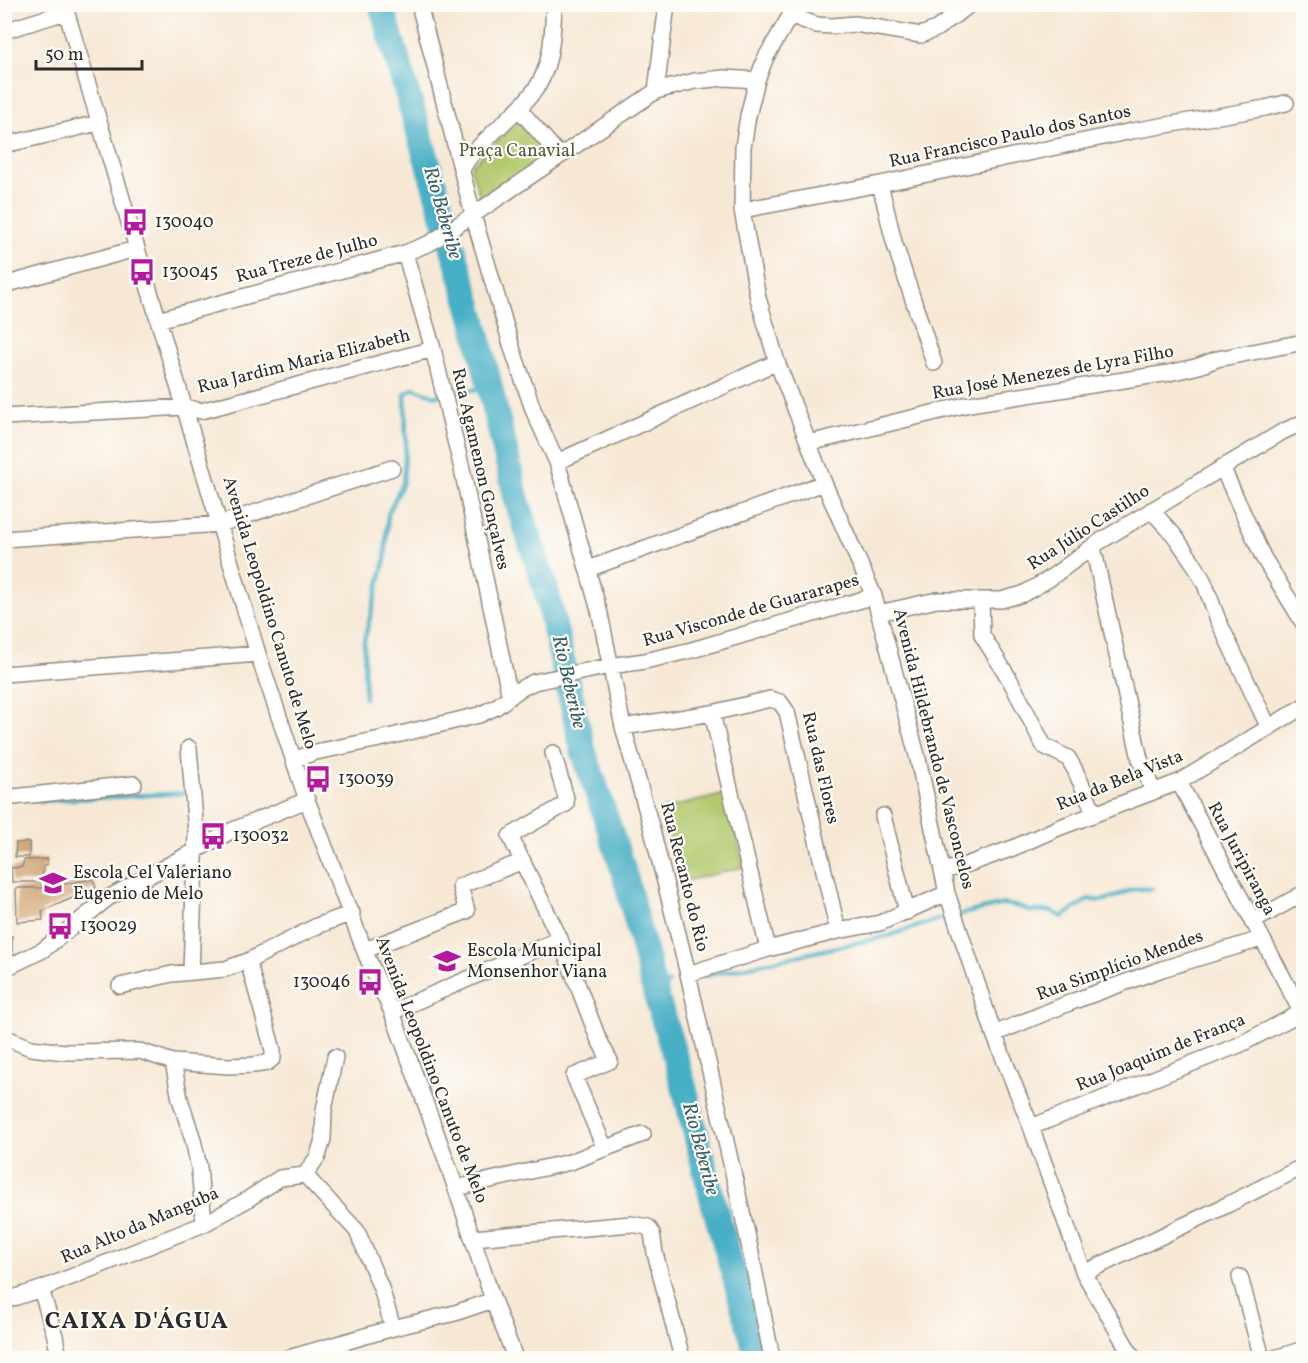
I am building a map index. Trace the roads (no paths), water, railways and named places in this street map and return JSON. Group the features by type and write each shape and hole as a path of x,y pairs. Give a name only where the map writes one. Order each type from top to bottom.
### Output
{"street":[{"name":"Rua Recanto do Rio","path":"419,4 473,215 534,412 557,462 588,570 624,727 688,974 838,931 880,923 949,899"},
{"path":"462,172 466,160 519,110 541,81 548,59 554,4"},
{"path":"656,91 667,4"},
{"path":"793,10 816,25 855,24 921,35 936,29 971,4"},
{"path":"4,31 65,8"},
{"name":"Avenida Leopoldino Canuto de Melo","path":"65,8 135,249 185,407 258,654 307,800 365,950 392,1012 515,1359"},
{"name":"Avenida Hildebrando de Vasconcelos","path":"793,10 766,57 748,116 743,147 742,210 758,298 777,362 824,483 874,596 918,759 949,899 994,1034 1031,1127 1084,1273 1133,1359"},
{"name":"Rua Treze de Julho","path":"158,320 405,253 430,243 656,91 695,81 724,78 758,80"},
{"name":"Rua Francisco Paulo dos Santos","path":"742,210 880,184 1132,130 1286,103"},
{"path":"519,110 560,155"},
{"path":"4,145 98,123"},
{"path":"880,184 894,242 934,363"},
{"path":"4,285 135,249"},
{"name":"Rua Agamenon Gonçalves","path":"405,253 442,385 510,697"},
{"name":"Rua José Menezes de Lyra Filho","path":"809,443 969,404 1169,373 1217,359 1304,342"},
{"name":"Rua Jardim Maria Elizabeth","path":"4,417 185,407 201,411 433,349"},
{"path":"557,462 777,362"},
{"name":"Rua Júlio Castilho","path":"879,613 937,600 1001,600 1023,594 1151,510 1281,432 1303,424"},
{"path":"1222,467 1263,557 1304,624"},
{"path":"4,539 220,524 392,468"},
{"path":"588,570 824,483"},
{"path":"1151,510 1174,535 1204,582 1218,620 1269,728"},
{"path":"1093,547 1140,759 1154,791"},
{"name":"Rua Visconde de Guararapes","path":"295,759 316,752 479,715 496,707 534,682 692,650 874,596"},
{"path":"981,600 982,635 1010,680 1039,739 1049,750 1068,758 1095,814"},
{"path":"4,674 258,654"},
{"name":"Rua das Flores","path":"624,727 712,713 770,699 780,702 785,707 838,931"},
{"name":"Rua da Bela Vista","path":"942,871 1013,848 1179,782 1304,706"},
{"path":"712,713 768,950"},
{"path":"189,748 195,823 192,972"},
{"path":"553,753 566,804 510,836 560,939 598,1038 610,1061 574,1076 604,1149"},
{"name":"Rua Juripiranga","path":"1179,782 1303,1014"},
{"path":"4,798 134,784"},
{"path":"4,969 43,950 108,898 252,821 307,800"},
{"path":"884,816 907,912"},
{"path":"365,950 467,911 460,886 523,861"},
{"path":"1252,922 1304,893"},
{"path":"120,986 192,972 225,969 248,961 317,926 352,914"},
{"path":"392,1012 560,939"},
{"name":"Rua Simplício Mendes","path":"994,1034 1074,1001 1162,969 1261,939"},
{"path":"4,1037 31,1048 65,1052 140,1051 173,1062 229,1066 267,1063 273,1058 273,1050 248,961"},
{"path":"688,974 747,1234 772,1359"},
{"name":"Rua Joaquim de França","path":"1031,1127 1239,1045 1303,1014"},
{"path":"334,1057 324,1110 323,1139 318,1155 305,1175 357,1231 381,1288 393,1328"},
{"path":"173,1062 180,1099 199,1167 204,1224"},
{"path":"456,1188 570,1162 643,1134"},
{"path":"1084,1273 1304,1166"},
{"name":"Rua Alto da Manguba","path":"4,1301 41,1289 204,1224 246,1201 280,1178 305,1175"},
{"path":"473,1238 631,1224 644,1226 652,1233 682,1359"},
{"path":"1240,1277 1262,1359"},
{"path":"41,1289 55,1336 59,1359"},
{"path":"289,1359 393,1328 455,1313 493,1300"},
{"path":"1275,1359 1304,1350"}],"waterway":[{"name":"Rio Beberibe","path":"381,4 473,316 517,501 545,586 583,750 624,872 653,985 683,1083 714,1205 758,1358"},
{"path":"365,698 364,641 385,560 388,514 403,482 406,442 405,394 414,388 435,396 489,387"},
{"path":"40,801 184,793"},
{"path":"705,976 888,936 940,919 1004,904 1029,911 1051,911 1062,917 1089,899 1106,900 1134,889 1152,889"},
{"path":"655,989 669,983"}],"place":[{"name":"130040","path":"135,222"},
{"name":"130045","path":"142,272"},
{"name":"130039","path":"318,779"},
{"name":"130032","path":"213,836"},
{"name":"Escola Cel Valeriano Eugenio de Melo","path":"53,883"},
{"name":"130029","path":"60,926"},
{"name":"Escola Municipal Monsenhor Viana","path":"447,961"},
{"name":"130046","path":"370,982"}],"district":[{"name":"CAIXA D'ÁGUA","path":"137,1322"}],"park label":[{"name":"Praça Canavial","path":"517,151"}]}
